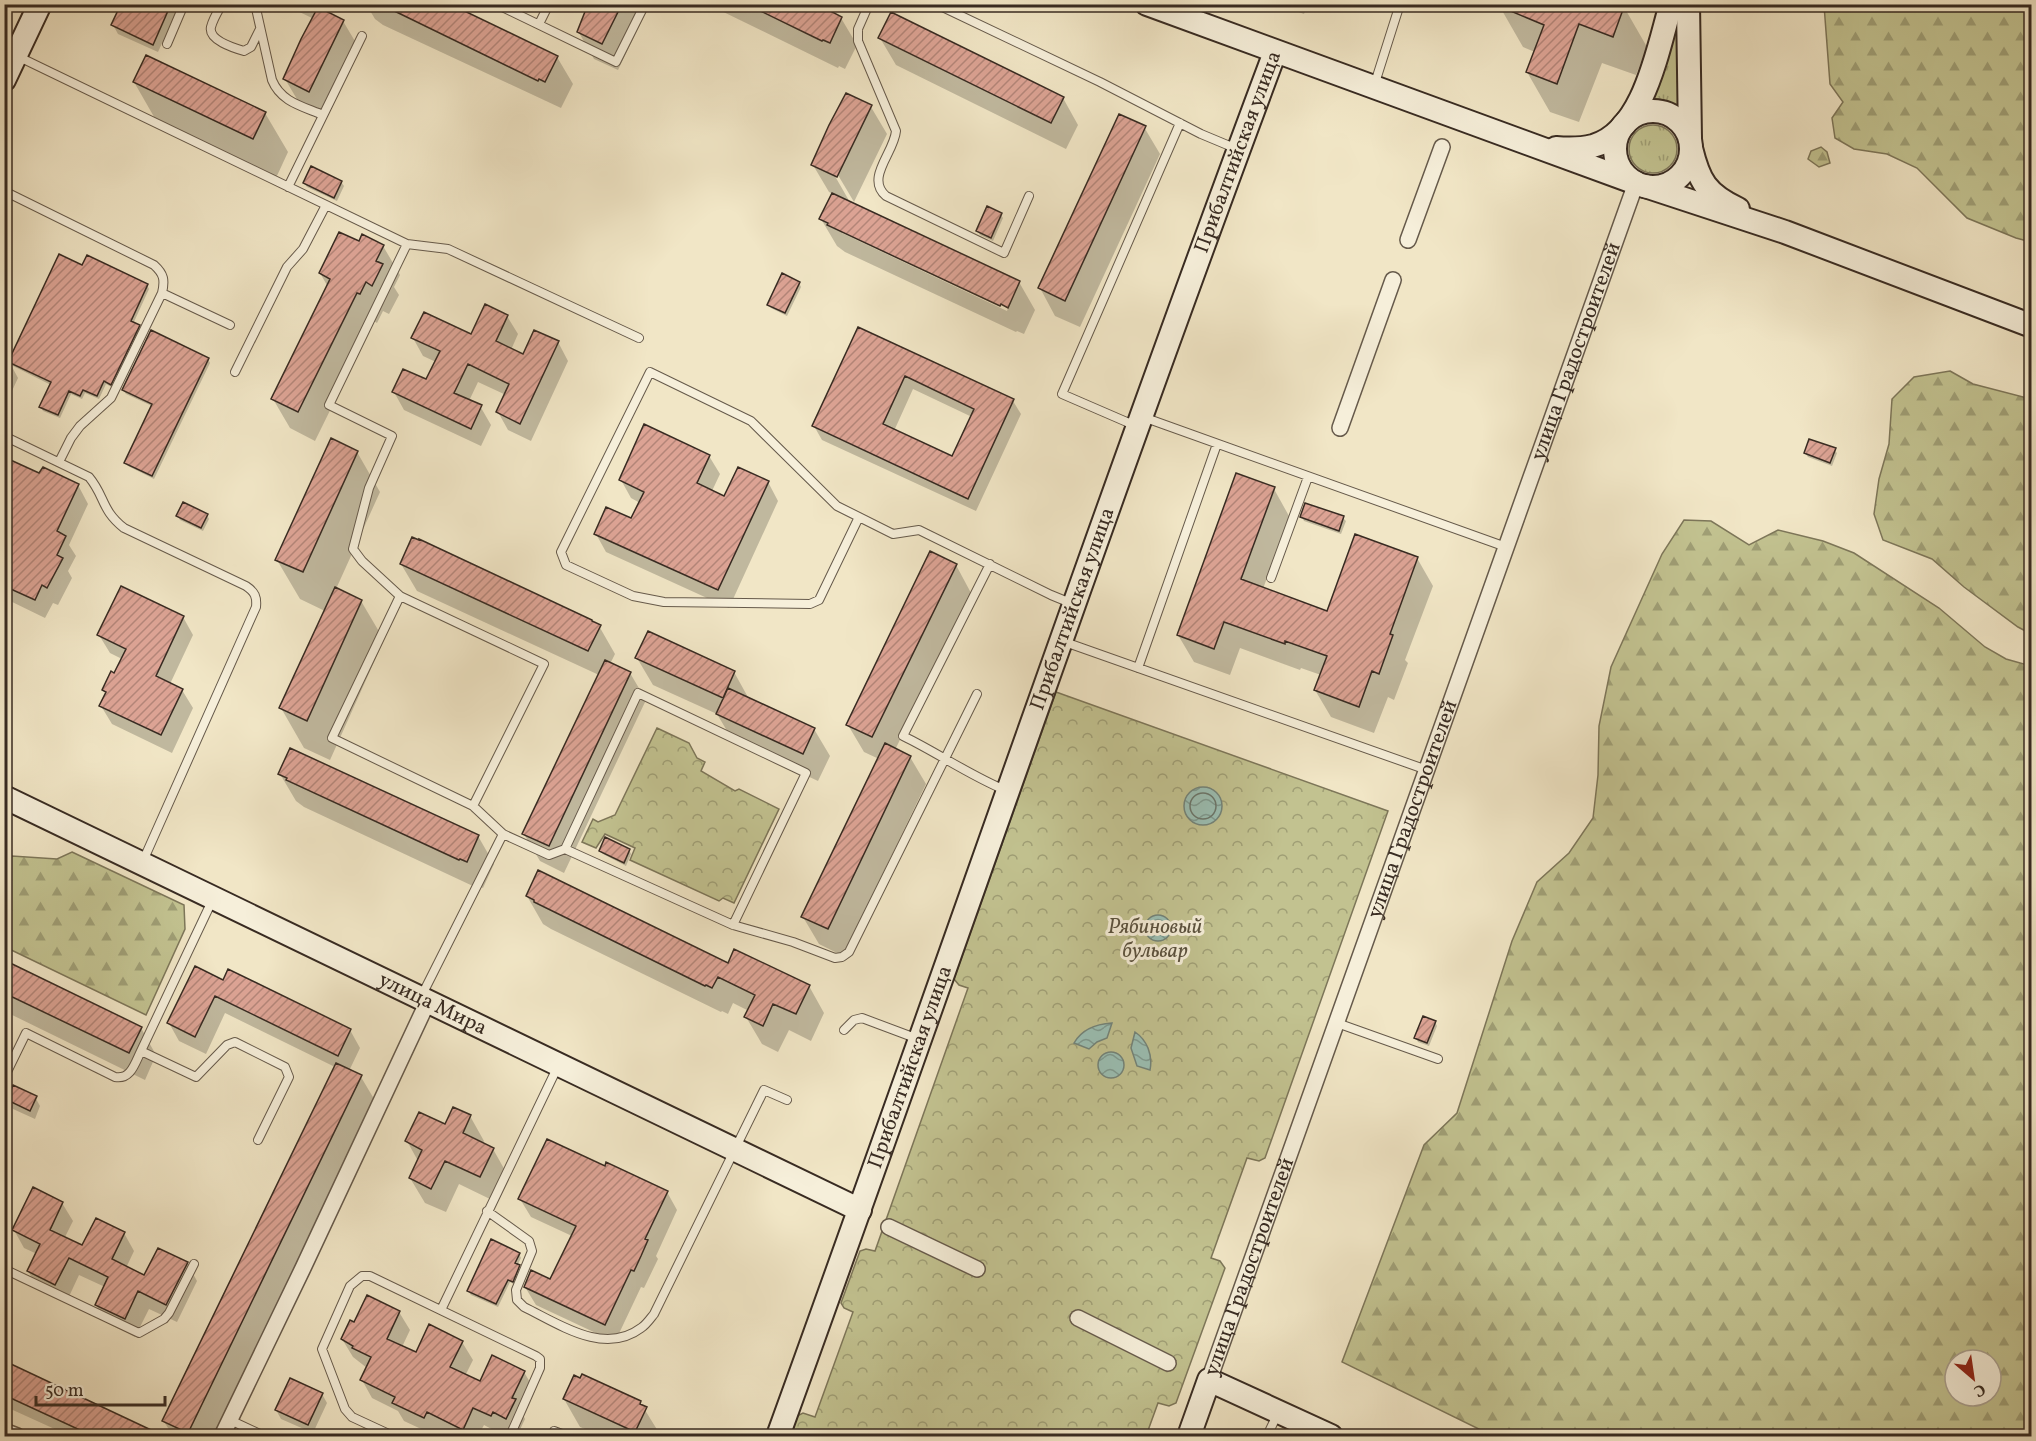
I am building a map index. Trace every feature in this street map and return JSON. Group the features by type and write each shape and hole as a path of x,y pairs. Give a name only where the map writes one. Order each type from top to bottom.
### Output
{"street":[{"path":"4,80 40,4"},
{"path":"1147,4 1275,52"},
{"name":"Прибалтийская улица","path":"1543,148 1567,149 1595,145 1607,140 1628,122 1644,90 1671,4"},
{"path":"1688,4 1690,143 1688,163 1678,178 1662,186 1640,184 1622,171 1616,154 1618,136 1628,122 1645,112 1665,113 1681,124 1690,143 1697,172 1707,188 1733,207 1785,232 2031,326"},
{"name":"Прибалтийская улица","path":"778,1437 1006,791 1275,52 1640,184 1785,232"},
{"path":"1408,240 1442,147"},
{"name":"улица Градостроителей","path":"1189,1437 1506,547 1640,184"},
{"path":"1340,428 1393,280"},
{"name":"улица Мира","path":"4,797 860,1210"},
{"path":"222,1437 424,1000"},
{"path":"889,1227 977,1269"},
{"path":"1078,1318 1168,1364"},
{"path":"1209,1380 1331,1437"},
{"path":"4,1431 17,1437"}],"lane":[{"path":"166,44 184,4"},
{"path":"222,4 211,27 213,36 241,50 248,50 260,29"},
{"path":"255,4 272,80 277,92 284,98 323,115"},
{"path":"496,4 616,62 645,4"},
{"path":"539,24 549,4"},
{"path":"869,4 858,29 858,41 896,131 896,141 877,178 881,192 1004,253 1029,195"},
{"path":"936,4 1238,150"},
{"path":"1373,87 1400,4"},
{"path":"288,187 362,36"},
{"path":"251,47 266,54"},
{"path":"16,56 407,244 448,249 639,338"},
{"path":"1180,123 1062,394 1139,422 1217,444 1506,547"},
{"path":"4,191 154,265 163,274 162,293 111,398 80,426 59,462"},
{"path":"235,372 287,267 303,249 326,204"},
{"path":"407,244 329,405 392,436 369,488 353,549 362,561 400,596 544,664 473,806"},
{"path":"162,293 230,324"},
{"path":"859,517 819,600 810,604 664,602 633,596 566,565 561,552 650,372 751,421 837,506 859,517 893,534 919,530 1074,604"},
{"path":"4,436 89,477 96,486 104,507 124,528 246,586 257,599 251,618 142,863"},
{"path":"1138,668 1217,444"},
{"path":"1271,578 1308,477"},
{"path":"990,564 903,736 970,775 1006,791"},
{"path":"400,596 332,738 473,806 503,834 549,855 565,849 638,693 806,773 733,925"},
{"path":"1061,641 1427,770"},
{"path":"565,849 733,925 793,942 835,958 843,957 849,952 977,694"},
{"path":"424,1000 503,834"},
{"path":"4,1078 26,1033 115,1077 126,1076 141,1051 213,898"},
{"path":"844,1030 854,1020 862,1018 920,1040"},
{"path":"1337,1023 1438,1059"},
{"path":"141,1051 196,1077 227,1045 235,1042 285,1067 289,1077 258,1140"},
{"path":"441,1310 559,1064"},
{"path":"487,1211 530,1241 532,1251 516,1290 517,1300 524,1307 589,1338 608,1339 628,1335 642,1328 654,1314 764,1090 788,1100"},
{"path":"4,1269 139,1333 164,1319 169,1313 194,1264"},
{"path":"393,1437 352,1417 345,1409 324,1353 323,1344 350,1286 362,1276 370,1276 540,1359 540,1368 510,1437"},
{"path":"1267,1437 1278,1411"},
{"path":"230,1420 264,1437"},
{"path":"554,1431 567,1437"}],"green space":[{"path":"1824,5 2031,5 2031,242 1967,218 1917,168 1887,154 1854,149 1835,138 1832,118 1843,102 1830,84"},
{"path":"1677,17 1679,107 1664,100 1649,98"},
{"path":"1648,125 1658,125 1670,132 1677,144 1677,154 1670,166 1658,173 1648,173 1633,162 1629,154 1629,144 1640,129"},
{"path":"1821,147 1827,152 1830,163 1819,167 1808,159 1811,151"},
{"path":"1950,371 1973,384 2031,399 2031,634 1964,587 1932,559 1883,540 1874,514 1879,479 1889,444 1892,399 1914,377"},
{"path":"1684,520 1711,521 1749,545 1778,530 1823,541 1854,553 1939,608 1985,647 2006,659 2031,666 2031,1436 1493,1436 1342,1362 1424,1145 1457,1113 1512,941 1537,882 1569,853 1593,818 1598,775 1599,726 1611,667 1662,554"},
{"name":"Рябиновый бульвар","path":"1056,692 1388,811 1265,1158 1259,1161 1247,1158 1211,1258 1220,1261 1225,1268 1176,1403 1169,1406 1158,1403 1146,1436 789,1436 797,1416 803,1413 815,1417 853,1312 844,1308 841,1303 860,1251 866,1249 875,1251 968,988 959,985 954,979"},
{"path":"657,728 689,743 697,758 705,762 701,771 735,791 739,789 779,809 734,903 723,898 719,901 630,860 635,848 605,834 596,848 582,842 593,819 598,822 615,815"},
{"path":"72,852 184,905 185,929 146,1015 5,947 5,871 12,856 57,859"}],"water":[{"path":"1203,787 1217,792 1222,806 1217,820 1203,825 1189,820 1184,806 1189,792"},
{"path":"1158,915 1167,919 1171,928 1167,937 1158,941 1149,937 1145,928 1149,919"},
{"path":"1112,1023 1107,1038 1097,1042 1089,1049 1074,1043 1090,1028"},
{"path":"1135,1032 1148,1048 1151,1059 1150,1070 1137,1066 1131,1048"},
{"path":"1111,1052 1120,1056 1124,1065 1120,1074 1111,1078 1102,1074 1098,1065 1102,1056"}],"building":[{"path":"121,4 171,4 153,45 111,25"},
{"path":"380,4 450,4 558,56 545,82 539,79 538,81"},
{"path":"588,4 622,4 602,44 577,32"},
{"path":"746,4 817,4 842,17 830,43"},
{"path":"1494,4 1625,4 1613,37 1579,24 1557,84 1526,72 1544,25"},
{"path":"318,7 344,20 309,92 283,79"},
{"path":"891,12 1064,97 1051,123 878,38"},
{"path":"146,55 266,112 253,139 133,82"},
{"path":"846,93 872,105 837,177 811,165"},
{"path":"1119,114 1146,126 1065,301 1038,288"},
{"path":"311,166 342,181 334,198 303,183"},
{"path":"832,193 1020,281 1008,308 827,225 828,223 819,219"},
{"path":"987,206 1002,213 991,238 976,231"},
{"path":"339,232 359,241 362,234 384,245 376,261 383,264 372,286 366,282 360,294 357,293 298,412 271,399 330,279 319,273"},
{"path":"59,254 82,265 87,255 148,284 131,321 140,325 111,385 104,381 97,396 83,390 80,396 69,391 58,415 39,407 51,382 8,362"},
{"path":"782,273 800,282 785,313 767,305"},
{"path":"485,304 508,315 496,341 523,354 534,330 559,341 520,424 496,412 509,384 468,364 454,393 482,405 471,429 392,392 403,369 426,379 440,351 411,338 424,312 471,334"},
{"path":"858,327 1014,399 968,499 812,426","holes":["905,376 974,409 952,456 883,424"]},
{"path":"151,330 209,358 152,476 124,463 152,404 122,390"},
{"path":"644,424 710,455 697,483 724,496 738,467 769,481 718,590 594,534 606,507 631,518 644,492 619,480"},
{"path":"331,438 358,451 303,572 275,560"},
{"path":"1809,439 1836,448 1830,463 1804,453"},
{"path":"4,457 39,473 43,467 79,484 57,531 66,536 57,555 63,558 47,588 42,585 35,600 4,586"},
{"path":"1236,473 1275,487 1241,579 1327,611 1355,534 1418,557 1390,634 1393,635 1379,674 1372,671 1359,707 1314,690 1327,656 1224,622 1214,649 1177,635"},
{"path":"183,502 208,514 201,528 176,516"},
{"path":"1305,503 1344,516 1339,531 1300,517"},
{"path":"412,537 601,625 588,651 400,564"},
{"path":"930,551 957,564 872,737 846,725"},
{"path":"121,586 184,616 156,676 183,689 161,735 99,706 106,692 102,690 111,671 114,673 126,649 97,635"},
{"path":"335,587 362,600 307,721 279,708"},
{"path":"648,631 735,671 723,698 635,658"},
{"path":"605,660 631,672 549,846 522,834"},
{"path":"728,688 815,728 803,754 716,714"},
{"path":"885,743 911,756 828,929 801,917"},
{"path":"290,748 479,835 467,862 286,780 287,778 278,774"},
{"path":"605,837 630,849 624,863 599,851"},
{"path":"538,870 728,963 734,949 810,985 796,1014 773,1004 763,1026 744,1017 755,995 718,977 712,988 705,986 534,902 526,896"},
{"path":"4,960 142,1027 129,1053 4,993"},
{"path":"195,966 223,980 228,969 351,1029 338,1056 215,996 195,1037 167,1023"},
{"path":"1423,1016 1436,1021 1427,1043 1414,1038"},
{"path":"336,1063 362,1075 188,1433 162,1421"},
{"path":"13,1085 37,1096 30,1111 7,1100"},
{"path":"453,1107 471,1115 463,1133 494,1148 480,1177 445,1161 431,1189 409,1178 422,1150 405,1141 419,1112 445,1124"},
{"path":"547,1139 605,1166 606,1162 668,1191 645,1239 648,1240 634,1271 631,1270 605,1325 524,1287 531,1270 550,1279 576,1226 518,1199"},
{"path":"33,1187 63,1202 50,1230 82,1245 96,1218 125,1232 112,1259 144,1275 158,1248 188,1262 166,1305 138,1291 125,1319 95,1305 108,1277 69,1258 55,1285 27,1271 40,1244 12,1230"},
{"path":"491,1239 520,1253 515,1263 520,1265 513,1282 508,1280 496,1304 467,1291"},
{"path":"367,1295 400,1311 387,1339 416,1352 429,1324 463,1341 450,1367 480,1381 492,1355 525,1371 512,1398 516,1399 506,1419 493,1412 491,1416 473,1408 463,1430 427,1412 424,1418 392,1403 395,1397 360,1380 371,1357 352,1348 353,1346 341,1339 350,1320 354,1322"},
{"path":"4,1362 166,1437 95,1437 4,1395"},
{"path":"582,1374 641,1401 640,1404 647,1407 635,1432 563,1399 574,1375 580,1378"},
{"path":"290,1378 323,1393 308,1425 275,1410"}]}
